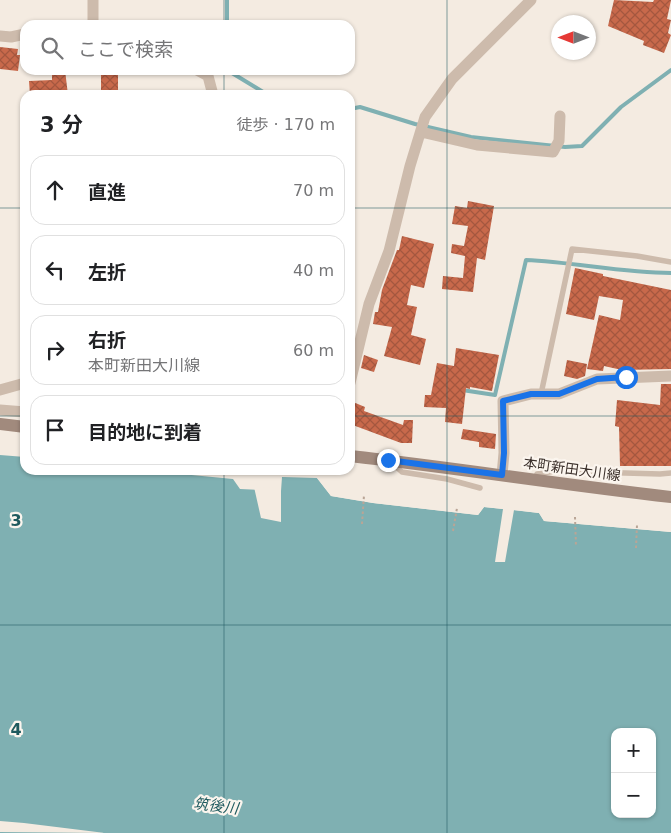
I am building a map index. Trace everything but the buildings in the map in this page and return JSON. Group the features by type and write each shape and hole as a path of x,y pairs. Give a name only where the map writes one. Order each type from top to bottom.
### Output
{"main road":[{"path":"0,424 20,426"},
{"name":"本町新田大川線","path":"355,457 671,497"}],"street":[{"path":"93,0 93,20"},
{"path":"355,362 370,304 389,251 410,166 423,127 452,79 531,0"},
{"path":"0,36 11,38 20,35"},
{"path":"206,75 208,76 212,90"},
{"path":"423,127 477,145 552,152 556,146 560,116"},
{"path":"502,475 504,453 503,401 531,394 559,394 597,379 671,376"},
{"path":"0,390 20,384"},
{"path":"0,410 20,412"}],"lane":[{"path":"542,394 572,249 637,256 671,262"},
{"path":"388,460 402,472 447,479 480,488"},
{"path":"534,480 537,474 555,471 671,473"}],"path":[{"path":"362,524 364,495"},
{"path":"453,531 457,508"},
{"path":"576,517 576,546"},
{"path":"636,525 636,548"}],"water":[{"name":"筑後川","path":"0,455 20,457 20,475 192,475 233,479 240,489 281,491 282,477 317,478 331,496 373,503 478,515 484,507 539,513 544,521 671,532 671,833 0,833"}],"pier":[{"path":"281,475 281,522 261,518 254,487 279,488 279,477"},
{"path":"317,475 332,494 373,501 477,512 484,505 540,510 545,519 671,530 671,532 544,521 539,513 514,510 505,562 495,562 503,509 484,507 478,515 373,503 331,496 317,478"},
{"path":"0,821 24,823 105,833 0,832"}],"waterway":[{"path":"227,0 227,20"},
{"path":"355,108 360,107 415,124 471,137 565,147 582,146 621,107 671,70"},
{"path":"235,75 260,90"},
{"path":"462,390 495,395 526,260 653,273 671,273"}],"route":[{"path":"388,460 502,475 504,453 503,401 531,394 559,394 597,379 626,377"}]}
